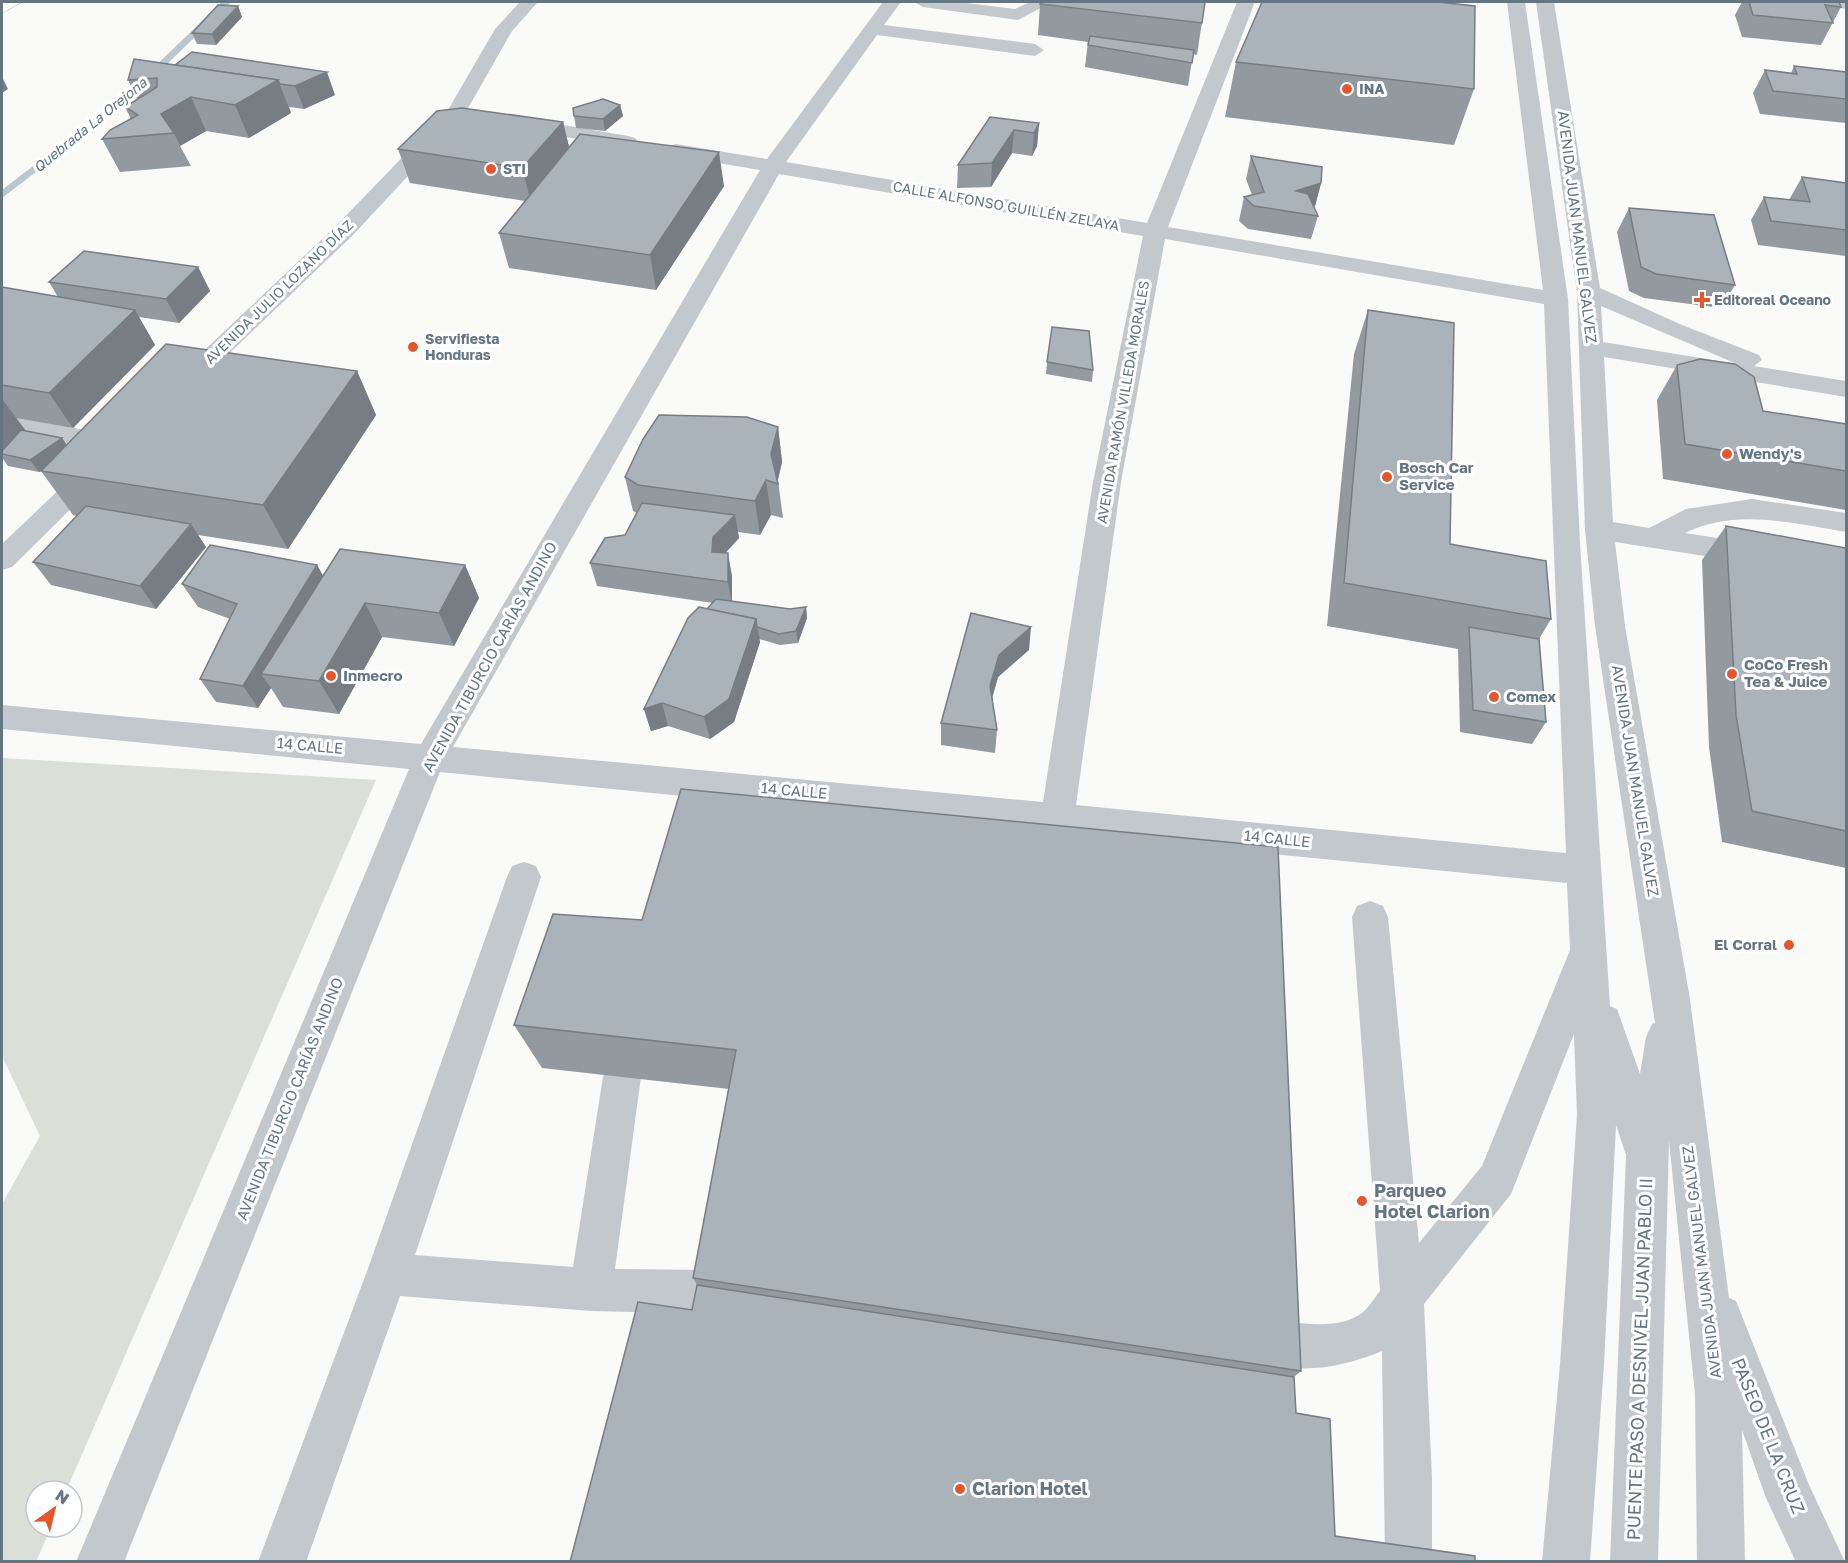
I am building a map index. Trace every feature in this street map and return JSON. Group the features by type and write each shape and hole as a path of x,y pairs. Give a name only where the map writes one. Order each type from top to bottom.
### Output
{"main road":[{"path":"2,8 13,2"}],"street":[{"name":"AVENIDA JULIO LOZANO DÍAZ","path":"169,398 344,231 456,113 504,29 529,2"},
{"name":"AVENIDA TIBURCIO CARÍAS ANDINO","path":"100,1562 430,757 772,167 870,29 892,2"},
{"path":"923,2 1018,15 1030,11 1043,2"},
{"name":"AVENIDA RAMÓN VILLEDA MORALES","path":"1057,817 1107,482 1155,231 1246,2"},
{"name":"AVENIDA JUAN MANUEL GALVEZ","path":"1516,2 1556,299 1566,543 1597,1115 1582,1364 1566,1562"},
{"name":"AVENIDA JUAN MANUEL GALVEZ","path":"1545,2 1589,292 1599,530 1610,626 1671,999 1705,1275 1718,1394 1721,1562"},
{"path":"870,29 1035,50"},
{"path":"456,113 480,117"},
{"name":"CALLE ALFONSO GUILLÉN ZELAYA","path":"503,121 1556,299"},
{"path":"1589,292 1673,330 1810,384"},
{"path":"1593,348 1744,384 1810,384 1846,389"},
{"path":"2,423 129,437 2,560"},
{"path":"1652,538 1696,516 1752,508 1846,522"},
{"path":"1599,530 1846,568"},
{"name":"14 CALLE","path":"2,717 430,757 688,798 1057,817 1585,870"},
{"path":"282,1562 387,1274 524,877"},
{"path":"1370,917 1403,1293 1410,1474 1410,1558"},
{"path":"1270,1343 1327,1347 1372,1333 1497,1180 1590,961"},
{"name":"PUENTE PASO A DESNIVEL JUAN PABLO II","path":"1590,961 1646,1157"},
{"name":"PUENTE PASO A DESNIVEL JUAN PABLO II","path":"1634,1562 1646,1157 1671,999"},
{"path":"591,1290 622,1077"},
{"path":"387,1274 591,1290 713,1292"},
{"name":"PASEO DE LA CRUZ","path":"1705,1275 1790,1498 1821,1562"}],"shaded area":[{"path":"2,758 376,780 71,1479 24,1479 24,1539 46,1539 36,1562 2,1561 2,1204 40,1136 2,1056"}],"building":[{"path":"1041,2 1205,2 1202,23 1040,4"},
{"path":"1262,2 1438,2 1475,6 1474,89 1236,62"},
{"path":"1749,2 1839,2 1841,7 1825,5 1833,23 1753,15"},
{"path":"218,5 238,6 212,34 192,33"},
{"path":"1090,36 1194,50 1192,63 1088,45"},
{"path":"192,52 327,72 295,86 280,84 278,80 175,65"},
{"path":"134,59 278,80 235,105 191,97 161,114 174,133 102,139 110,130 138,115 125,107 157,87 157,78 128,80"},
{"path":"1794,66 1846,72 1846,99 1773,91 1765,70 1797,74"},
{"path":"603,99 620,105 603,119 574,116 573,108"},
{"path":"462,108 563,122 522,168 398,149 437,111"},
{"path":"990,117 1039,123 1034,133 1014,130 992,163 958,165"},
{"path":"580,134 719,152 650,255 499,233"},
{"path":"1251,156 1322,167 1321,183 1296,191 1308,194 1318,216 1254,206 1244,197 1264,192"},
{"path":"1802,177 1846,183 1846,230 1771,221 1764,197 1810,202"},
{"path":"1629,208 1714,215 1735,285 1656,274 1641,267"},
{"path":"84,251 198,267 166,299 49,282"},
{"path":"2,287 135,310 49,393 2,385"},
{"path":"1368,310 1454,323 1450,544 1546,561 1551,619 1344,583"},
{"path":"1052,327 1089,331 1093,370 1047,362"},
{"path":"166,344 357,371 263,505 41,471"},
{"path":"1700,359 1735,364 1754,377 1763,411 1846,424 1846,471 1685,444 1677,365"},
{"path":"659,415 747,417 778,427 771,454 778,484 766,480 755,501 638,485 625,477 643,439"},
{"path":"21,430 62,438 30,460 2,454 2,451"},
{"path":"642,503 735,515 713,537 712,552 728,553 728,582 590,563 605,538 625,535"},
{"path":"86,506 191,524 140,586 33,562"},
{"path":"1726,526 1846,548 1846,831 1752,811 1736,715"},
{"path":"210,545 317,565 243,686 200,679 237,604 182,584"},
{"path":"340,549 465,565 439,613 365,603 319,681 261,674"},
{"path":"716,599 790,609 806,607 796,631 779,634 757,627 756,619 707,609"},
{"path":"699,607 756,619 729,699 704,717 662,703 644,709 688,618"},
{"path":"971,613 1031,627 999,655 990,686 997,730 941,723"},
{"path":"1469,627 1539,639 1546,722 1473,710"},
{"path":"681,789 1278,847 1301,1371 693,1278 736,1050 514,1025 553,914 642,920"},
{"name":"Clarion Hotel","path":"697,1285 1294,1377 1296,1413 1330,1419 1335,1536 1475,1556 1475,1562 570,1562 638,1302 692,1310"}],"waterway":[{"name":"Quebrada La Orejona","path":"2,195 128,97 227,2"}],"place":[{"name":"INA","path":"1347,89"},
{"name":"STI","path":"491,169"},
{"name":"Editoreal Oceano","path":"1702,300"},
{"name":"Servifiesta Honduras","path":"413,347"},
{"name":"Wendy's","path":"1727,454"},
{"name":"Bosch Car Service","path":"1387,477"},
{"name":"CoCo Fresh Tea & Juice","path":"1732,674"},
{"name":"Inmecro","path":"331,676"},
{"name":"Comex","path":"1494,697"},
{"name":"El Corral","path":"1789,945"},
{"name":"Parqueo Hotel Clarion","path":"1362,1201"},
{"name":"Clarion Hotel","path":"960,1489"}]}
